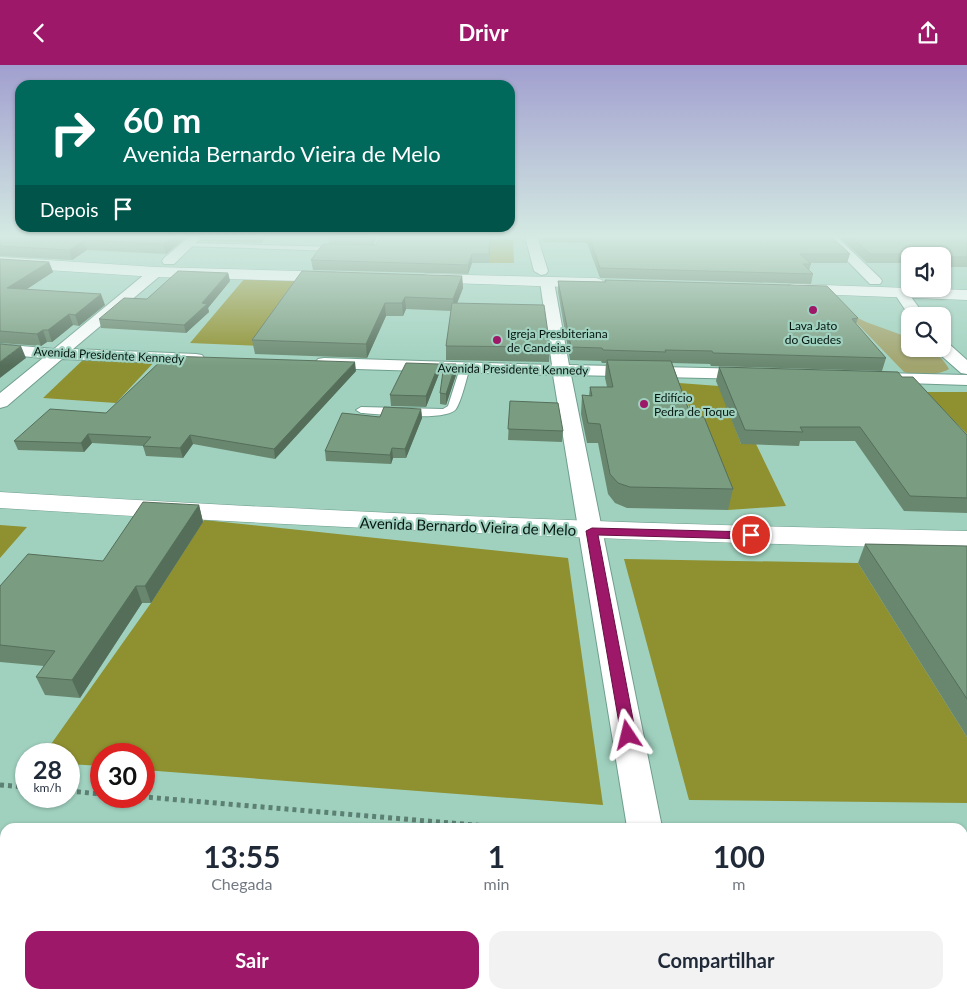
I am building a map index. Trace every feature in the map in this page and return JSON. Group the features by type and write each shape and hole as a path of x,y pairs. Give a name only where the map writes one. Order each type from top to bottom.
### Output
{"main road":[{"path":"901,286 875,281 776,283 901,287"},
{"path":"951,282 967,282"},
{"path":"951,293 967,295"},
{"name":"Avenida Bernardo Vieira de Melo","path":"0,500 366,522 592,531 967,540"}],"street":[{"path":"0,402 147,280"},
{"path":"544,280 644,823"},
{"name":"Avenida Presidente Kennedy","path":"0,349 58,354 217,359"},
{"path":"951,355 967,369"},
{"name":"Avenida Presidente Kennedy","path":"306,363 769,375"},
{"path":"868,377 967,380"}],"lane":[{"path":"360,410 445,412 452,408 465,368"}],"path":[{"path":"0,785 15,786"},
{"path":"155,798 451,823"}],"green space":[{"path":"846,312 866,322 901,335 901,357 940,357 949,369 927,375 904,372"}],"shaded area":[{"path":"244,280 306,280 260,346 190,343"},
{"path":"87,356 156,360 116,403 43,398"},
{"path":"679,383 719,386 741,444 756,444 786,506 728,510"},
{"path":"926,392 967,392 967,434"},
{"path":"204,520 568,558 603,805 155,771 155,743 90,743 90,765 80,765 80,743 52,743 151,603"},
{"path":"0,525 27,527 0,558"},
{"path":"624,559 858,563 967,737 967,803 689,800"}],"building":[{"path":"0,280 21,280 7,288 101,294 75,315 69,314 48,330 43,330 37,334 0,331"},
{"path":"169,280 222,280 202,303 207,304 184,325 99,319 124,298 147,299"},
{"path":"296,280 461,280 453,299 405,297 402,303 385,303 366,344 252,340"},
{"path":"605,280 827,286 858,318 852,319 886,358 713,353 712,351 603,350 602,348 571,347 558,281 606,282"},
{"name":"Igreja Presbiteriana de Candeias","path":"452,303 544,305 550,347 446,346"},
{"path":"0,344 21,346 0,362"},
{"path":"166,356 355,362 274,449 190,435 180,448 143,446 151,437 88,434 81,443 14,441 50,409 106,413"},
{"path":"607,360 671,361 691,416 704,417 733,489 630,487 618,483 610,474 600,424 588,423 582,395 592,396 590,387 613,387"},
{"path":"406,363 439,364 426,396 390,395"},
{"path":"444,364 456,364 446,394 440,393"},
{"path":"719,367 898,372 902,377 913,377 967,435 967,498 910,496 860,427 800,427 803,432 745,430"},
{"path":"510,401 558,403 563,431 508,429"},
{"path":"384,407 421,409 405,449 392,448 390,455 325,451 342,413 380,417"},
{"path":"143,502 199,505 145,586 136,586 72,680 36,677 55,651 0,645 0,586 28,554 103,561"},
{"path":"865,544 967,546 967,699"}],"place":[{"name":"Lava Jato do Guedes","path":"813,310"},
{"name":"Igreja Presbiteriana de Candeias","path":"497,340"},
{"name":"Edifício Pedra de Toque","path":"644,404"}],"route":[{"path":"628,735 592,531 751,535"}]}
